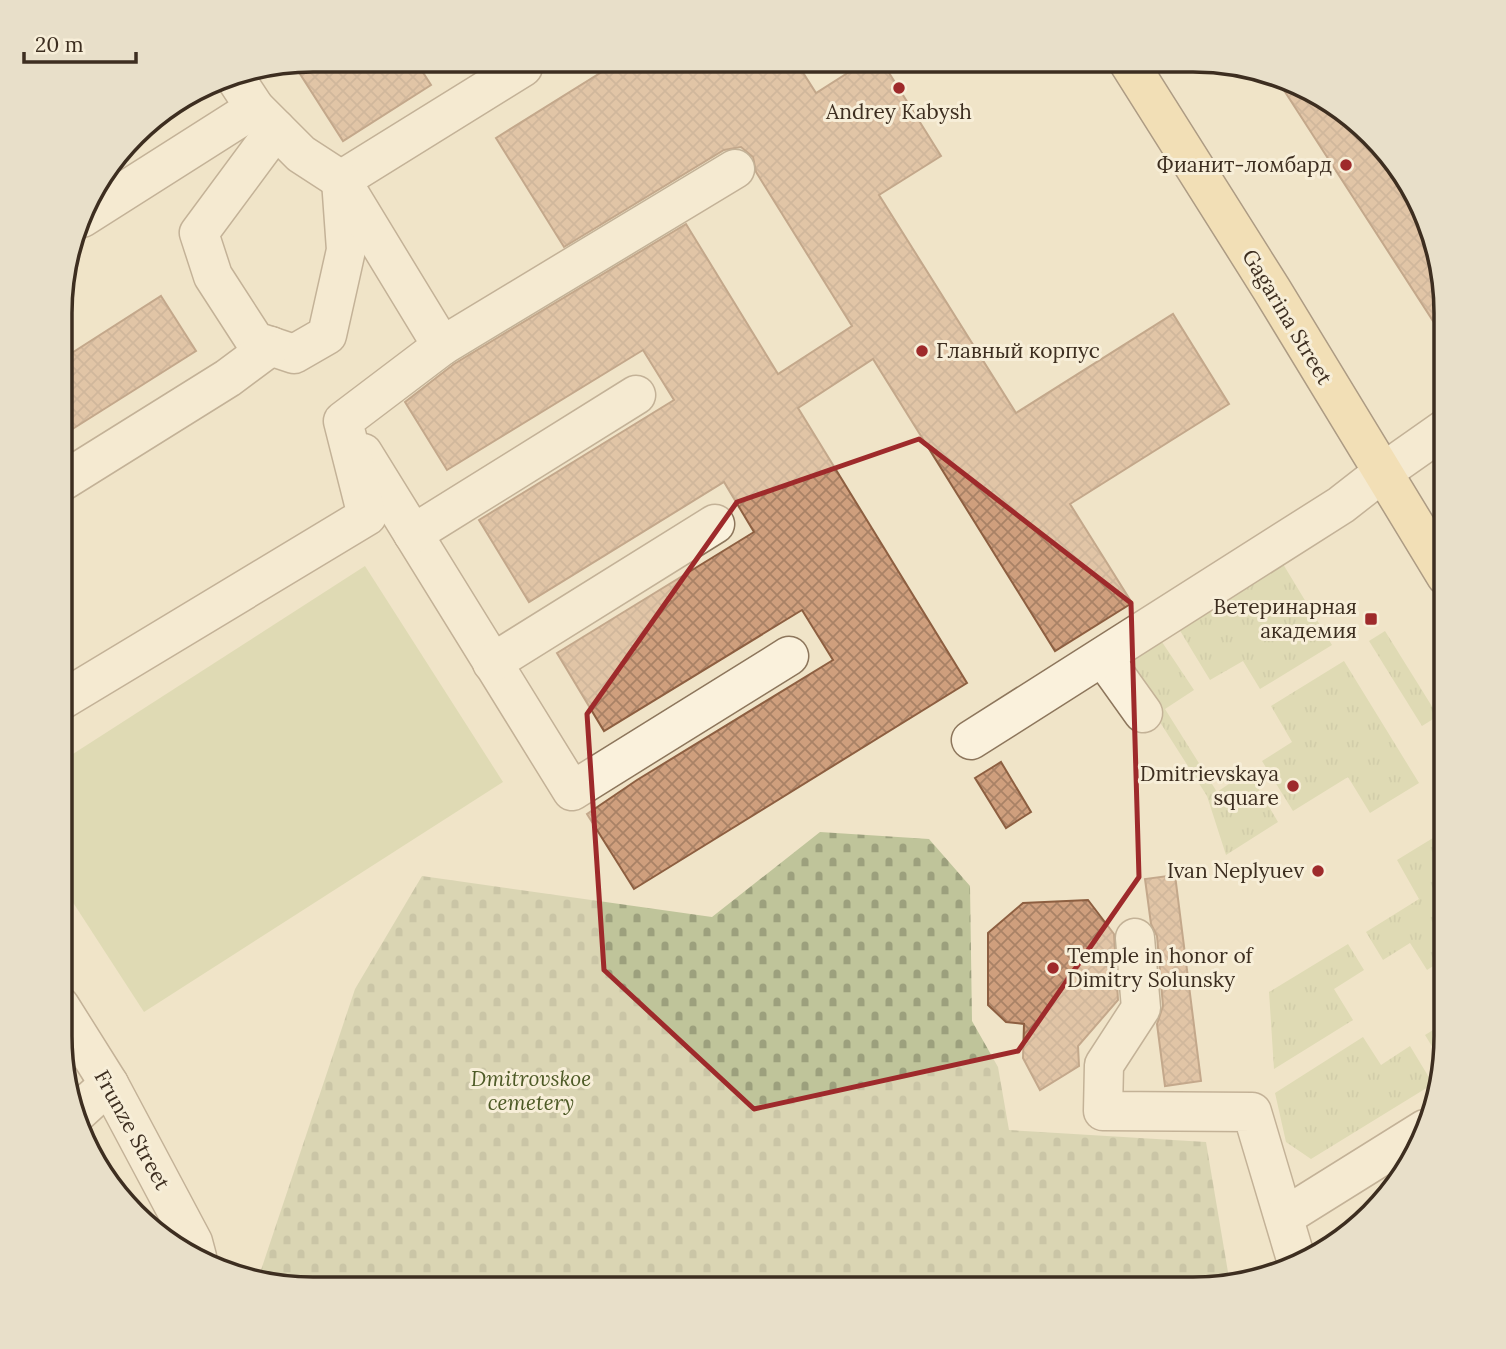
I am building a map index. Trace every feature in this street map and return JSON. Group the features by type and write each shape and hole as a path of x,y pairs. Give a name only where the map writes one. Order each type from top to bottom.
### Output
{"main road":[{"name":"Gagarina Street","path":"1135,72 1272,290 1434,556"}],"street":[{"path":"341,180 515,72"},
{"path":"240,84 266,119 301,154 341,180 442,346"},
{"path":"266,119 199,233 213,276 254,341 294,354 327,335 346,250 341,180"},
{"path":"95,211 266,119"},
{"path":"343,421 442,346 735,169"},
{"path":"72,475 228,378 271,346"},
{"path":"413,534 636,395"},
{"path":"343,421 572,791 789,656"},
{"path":"72,694 367,516 343,421"},
{"path":"971,740 1341,505 1382,472 1434,436"},
{"path":"492,663 715,524"},
{"path":"1103,657 1143,713"},
{"path":"1135,938 1141,1008 1104,1065 1103,1111 1252,1112 1295,1254"},
{"name":"Frunze Street","path":"72,1025 109,1084 194,1246"},
{"path":"83,1108 109,1084"},
{"path":"1284,1217 1412,1137"}],"highlighted area":[{"path":"919,439 1131,603 1139,877 1018,1051 754,1109 604,970 587,714 737,502"}],"green space":[{"path":"1283,564 1332,645 1260,689 1243,661 1210,680 1179,629"},
{"path":"365,566 503,782 144,1012 72,901 72,755"},
{"path":"1385,631 1434,710 1434,718 1422,726 1369,641"},
{"path":"1160,639 1194,690 1165,709 1217,792 1248,771 1278,822 1226,855 1207,796 1123,664"},
{"path":"1344,661 1419,783 1370,813 1348,777 1293,811 1262,761 1292,742 1271,706"},
{"name":"Dmitrovskoe cemetery","path":"820,832 929,839 970,886 972,1021 998,1067 1009,1130 1206,1142 1228,1274 1209,1277 297,1277 261,1271 355,989 422,876 712,917"},
{"path":"1434,837 1434,966 1427,970 1410,943 1383,960 1366,932 1419,899 1397,860"},
{"path":"1348,944 1364,970 1334,989 1353,1020 1274,1069 1269,992"},
{"path":"1434,1029 1433,1048 1425,1035"},
{"path":"1363,1037 1381,1065 1410,1046 1430,1079 1428,1087 1311,1159 1286,1142 1275,1093"}],"building":[{"path":"299,72 423,72 431,85 343,141"},
{"path":"602,72 803,72 816,93 849,72 888,72 941,156 879,195 1016,413 1173,314 1229,404 1070,504 1132,603 1055,651 873,359 798,408 967,683 634,889 587,814 637,780 833,660 802,610 604,731 557,653 754,532 724,482 529,602 479,520 674,400 643,350 447,470 405,402 454,364 686,224 778,374 852,326 756,172 753,157 741,147 724,150 564,247 496,138"},
{"path":"1283,89 1327,112 1340,122 1374,154 1394,179 1416,221 1426,250 1434,297 1434,322"},
{"path":"161,296 196,351 72,429 72,353"},
{"path":"1001,762 1031,812 1006,828 975,778"},
{"path":"1175,875 1201,1081 1165,1086 1157,1024 1163,1006 1157,936 1151,924 1145,879"},
{"name":"Temple in honor of Dimitry Solunsky","path":"1088,900 1114,934 1118,1000 1078,1046 1079,1066 1040,1090 1023,1058 1024,1024 1006,1022 988,1005 988,933 1023,903"}],"place":[{"name":"Andrey Kabysh","path":"899,88"},
{"name":"Фианит-ломбард","path":"1346,165"},
{"name":"Главный корпус","path":"922,351"},
{"name":"Ветеринарная академия","path":"1371,619"},
{"name":"Dmitrievskaya square","path":"1293,786"},
{"name":"Ivan Neplyuev","path":"1318,871"},
{"name":"Temple in honor of Dimitry Solunsky","path":"1053,968"}]}
